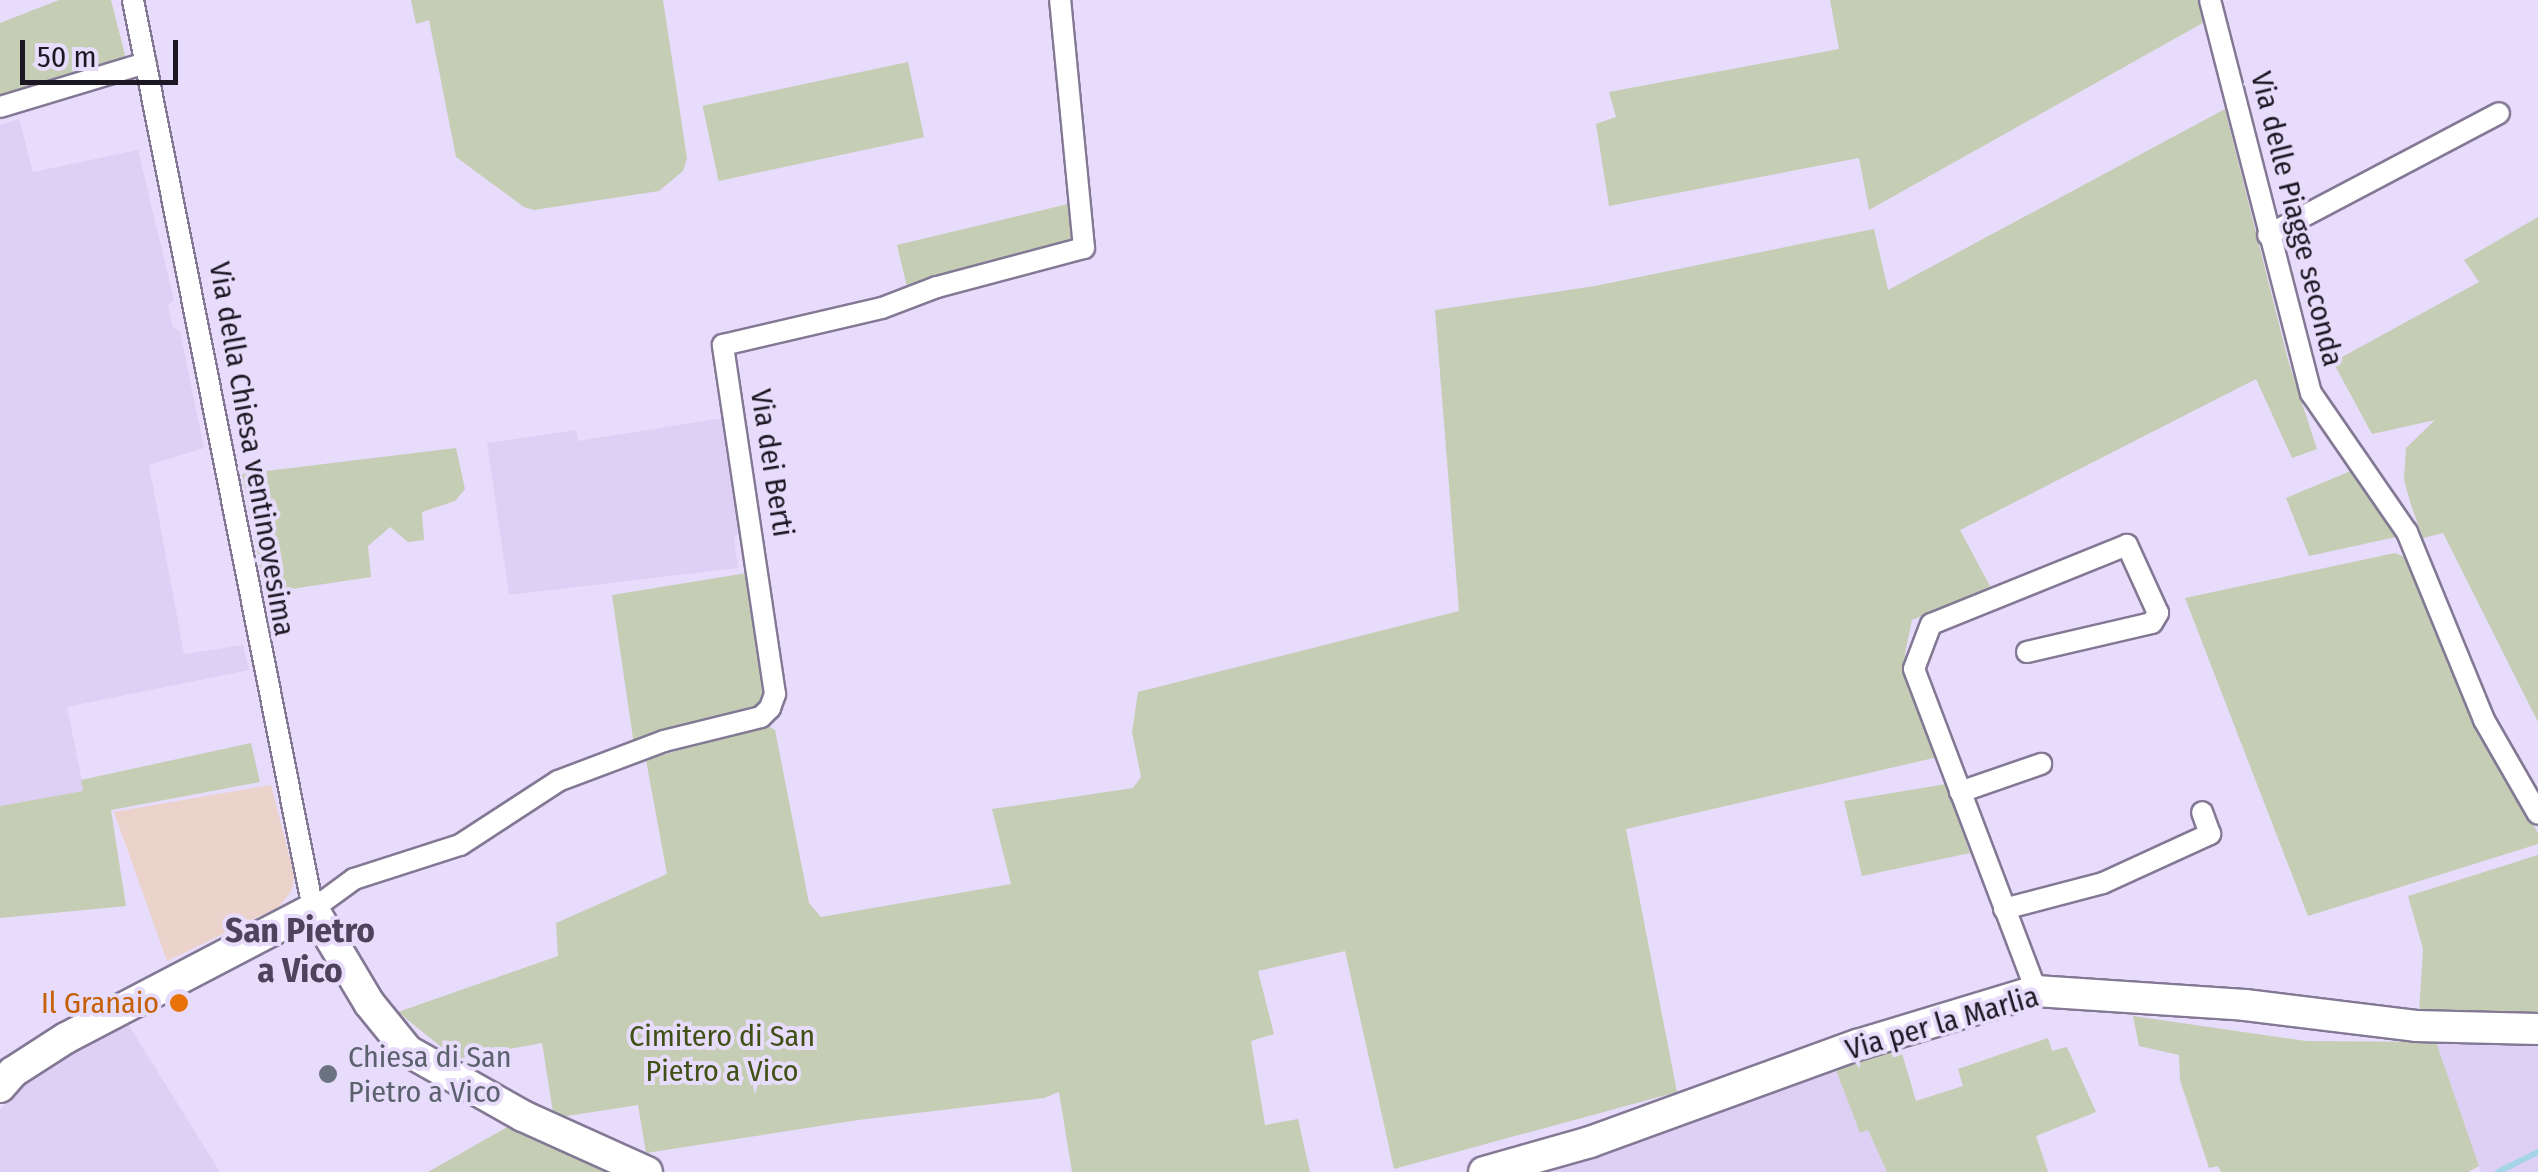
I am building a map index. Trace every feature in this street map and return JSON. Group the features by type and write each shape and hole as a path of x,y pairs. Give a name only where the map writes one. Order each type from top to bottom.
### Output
{"street":[{"name":"Via della Chiesa ventinovesima","path":"133,0 313,909"},
{"name":"Via dei Berti","path":"313,909 354,879 460,845 558,781 664,742 760,717 770,708 775,694 722,345 882,308 937,287 1084,248 1060,0"},
{"name":"Via delle Piagge seconda","path":"2210,0 2311,393 2407,532 2484,720 2538,814"},
{"path":"0,107 146,63"},
{"path":"2268,235 2498,113"},
{"path":"2027,652 2152,623 2158,613 2127,545 1926,630 1914,669 2036,991"},
{"path":"1960,792 2042,764"},
{"path":"2004,909 2103,882 2210,834 2202,812"},
{"path":"0,1088 13,1072 66,1038 313,909 392,1038 408,1052 522,1116 647,1172"},
{"path":"260,937 289,936 315,942 345,963"},
{"name":"Via per la Marlia","path":"1484,1172 1590,1142 1857,1045 2036,991 2246,1005 2416,1026 2538,1029"}],"shaded area":[{"path":"19,119 33,172 138,150 174,300 168,305 173,328 180,331 204,448 149,465 184,654 243,645 249,670 67,707 84,791 0,806 0,125"},
{"path":"723,418 741,534 734,536 738,568 509,595 487,443 576,430 578,441"},
{"path":"271,785 294,875 292,890 279,907 167,961 114,812"},
{"path":"125,1019 220,1172 0,1172 0,1110 16,1091"},
{"path":"2436,1042 2538,1045 2538,1172 2481,1172"},
{"path":"1836,1070 1860,1133 1868,1130 1887,1172 1537,1172"}],"green space":[{"path":"59,0 111,0 126,59 0,96 0,23"},
{"path":"411,0 663,0 687,158 683,171 659,191 534,210 524,207 456,157 429,20 416,24"},
{"path":"1830,0 2203,0 2208,20 1869,210 1859,158 1609,206 1596,124 1616,117 1609,92 1839,49"},
{"path":"908,62 924,137 719,181 703,106"},
{"name":"Cimitero di San Pietro a Vico","path":"2225,109 2288,360 2317,449 2292,458 2256,379 1960,530 1991,588 1912,620 1905,653 1913,697 1938,757 1626,829 1677,1092 1394,1169 1345,951 1258,971 1274,1034 1251,1041 1265,1125 1298,1119 1310,1172 1072,1172 1059,1092 1044,1098 858,1120 646,1153 638,1105 554,1118 542,1043 456,1059 398,1012 558,956 556,923 667,874 646,760 765,724 775,730 809,903 821,917 1011,884 992,809 1133,788 1141,777 1132,732 1138,692 1459,611 1435,310 1595,286 1874,229 1888,290"},
{"path":"1072,203 1075,225 1070,241 1058,250 908,291 897,245"},
{"path":"2538,217 2538,722 2443,533 2423,538 2411,505 2404,480 2406,448 2435,420 2372,434 2333,362 2479,282 2464,260"},
{"path":"456,448 465,489 455,501 422,512 424,540 408,542 390,527 368,546 371,577 271,592 264,586 242,474"},
{"path":"2353,470 2396,537 2309,556 2286,498"},
{"path":"2395,553 2407,558 2478,735 2538,833 2538,844 2308,916 2185,598"},
{"path":"753,572 766,689 756,710 634,745 612,595"},
{"path":"251,743 260,782 111,810 126,906 0,918 0,806 83,791 81,780"},
{"path":"1946,784 1970,853 1862,876 1844,801"},
{"path":"2538,855 2538,1019 2419,1014 2423,949 2408,896"},
{"path":"2133,1016 2306,1041 2436,1042 2479,1166 2468,1172 2221,1172 2218,1166 2209,1168 2180,1080 2179,1055 2139,1046"},
{"path":"2048,1038 2052,1051 2067,1047 2096,1112 2036,1136 2048,1172 1887,1172 1868,1130 1860,1133 1833,1062 1899,1043 1916,1101 1963,1086 1958,1069"},
{"path":"511,1125 622,1172 428,1172"}],"waterway":[{"path":"2498,1172 2538,1152"}],"place":[{"name":"Il Granaio","path":"179,1003"},
{"name":"Chiesa di San Pietro a Vico","path":"328,1074"}],"district":[{"name":"San Pietro a Vico","path":"300,950"}]}
